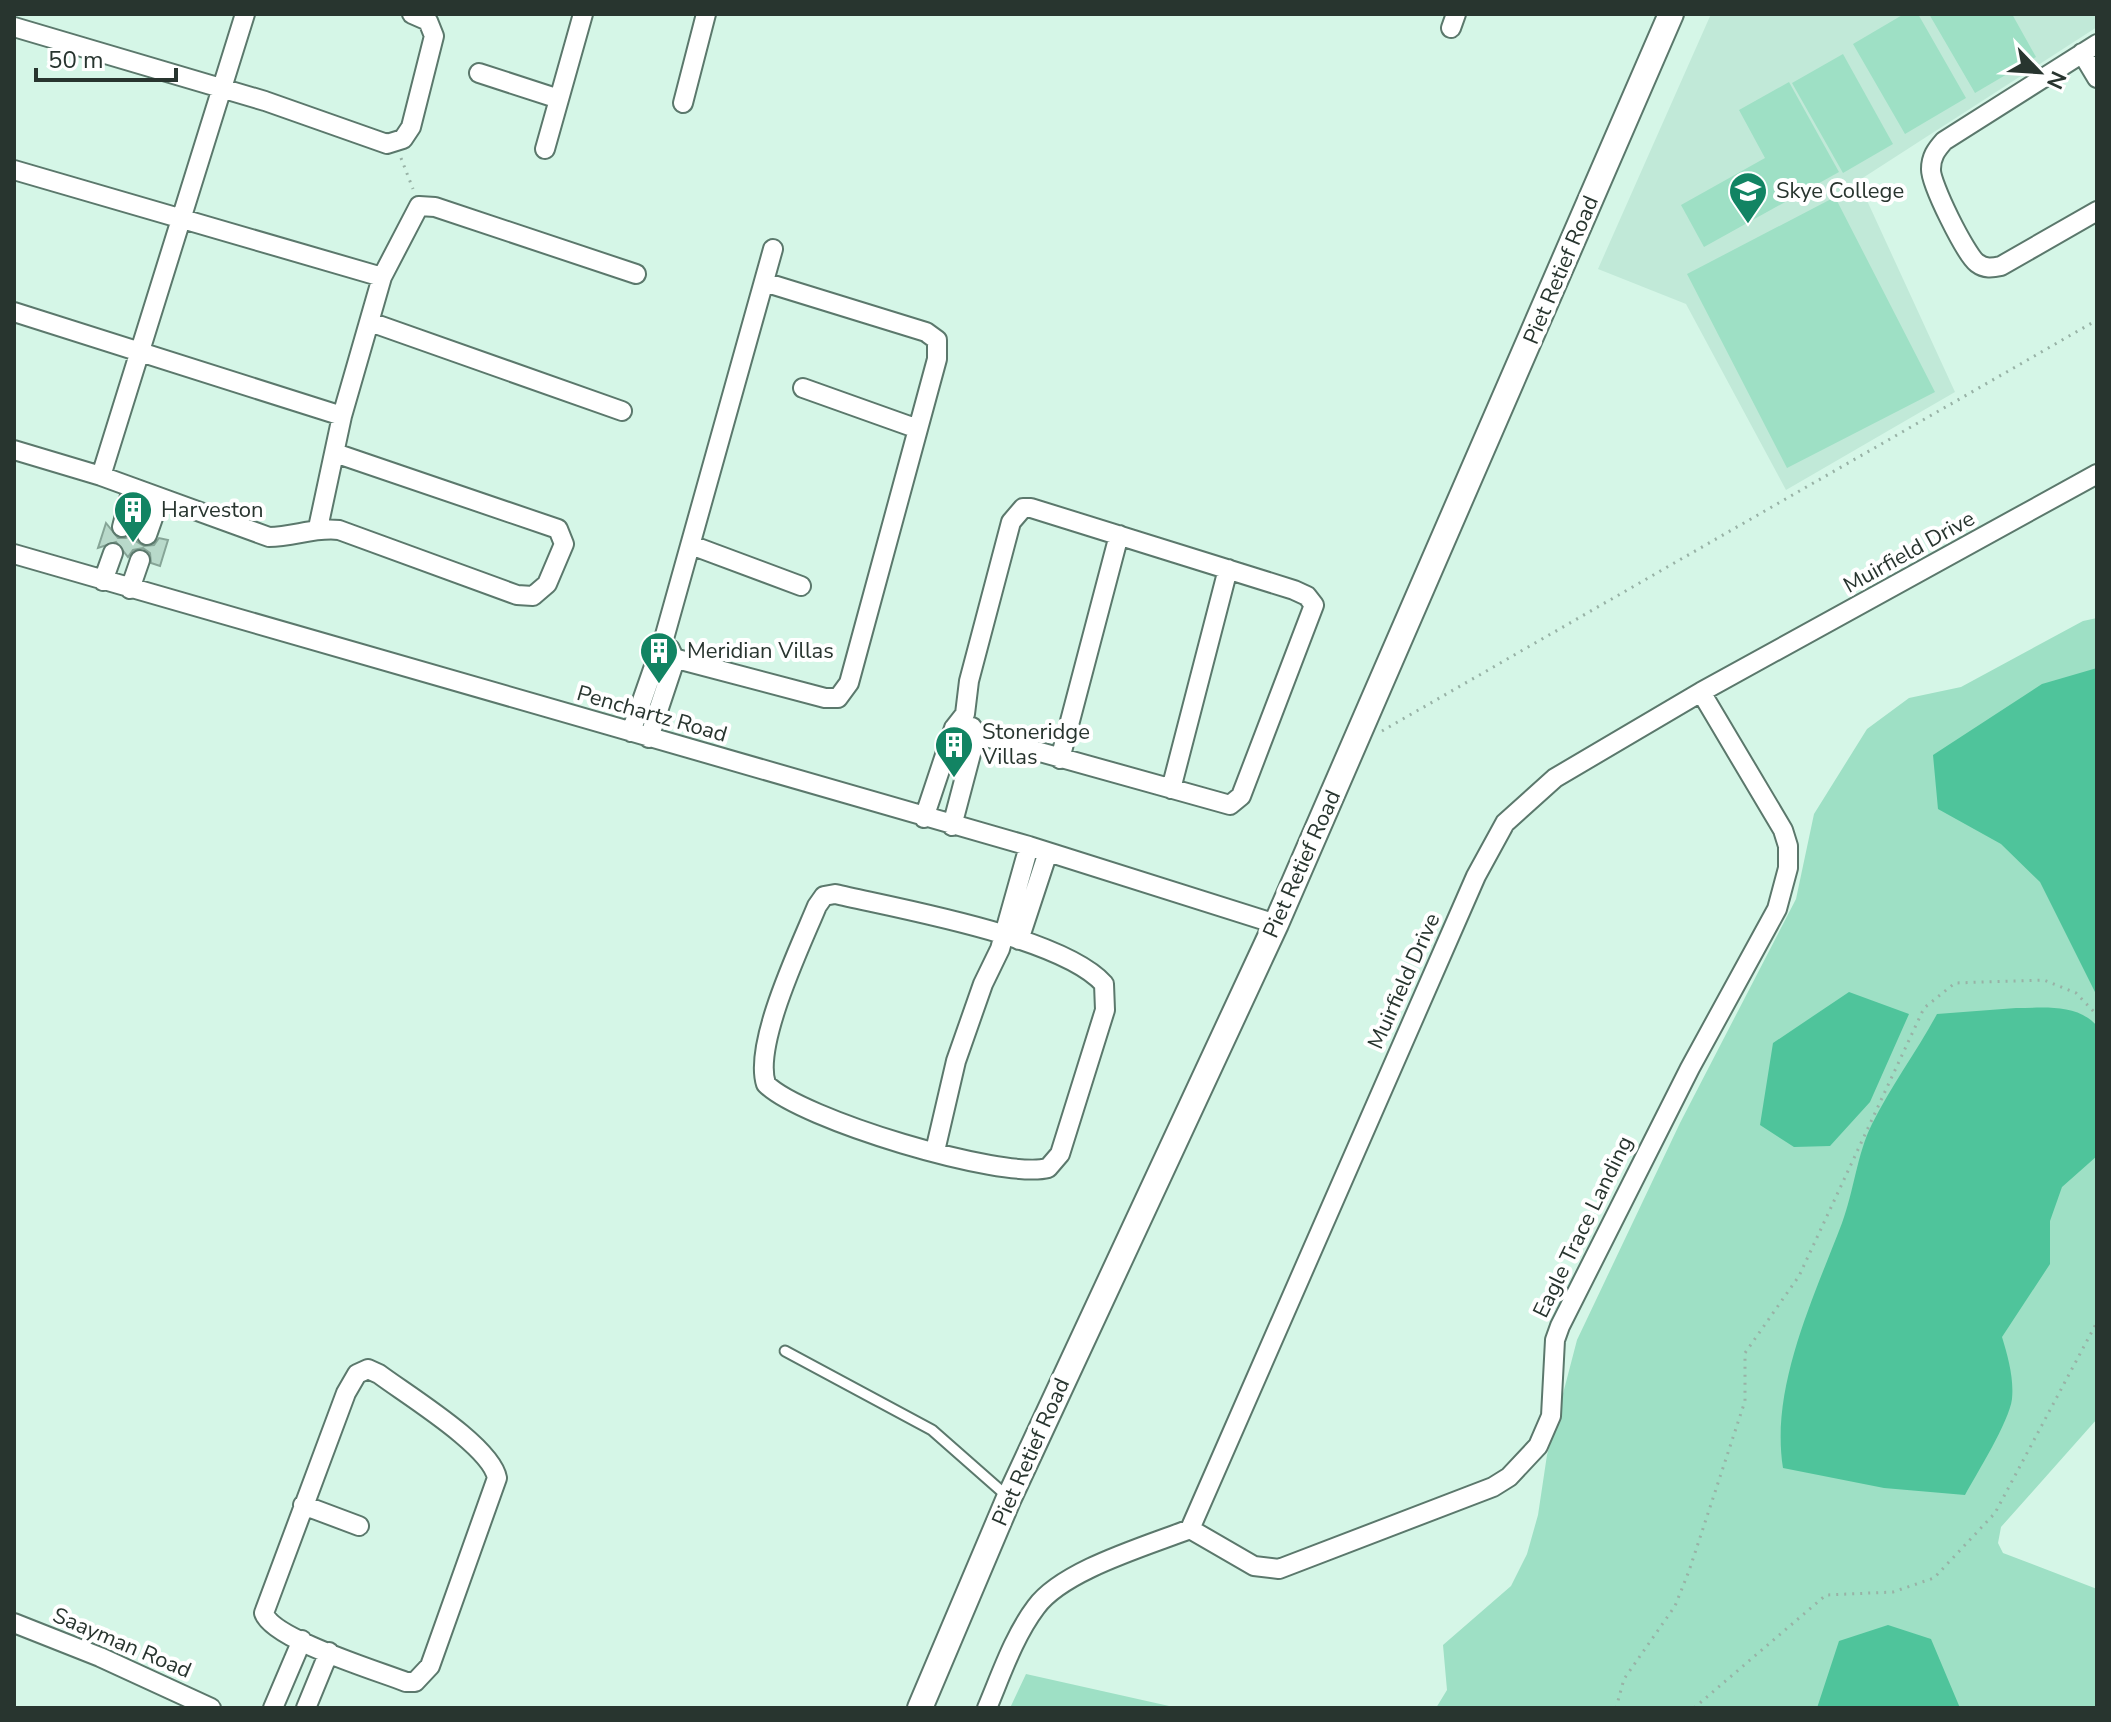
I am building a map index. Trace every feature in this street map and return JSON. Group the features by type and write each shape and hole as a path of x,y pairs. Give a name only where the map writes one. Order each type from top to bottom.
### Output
{"street":[{"path":"101,476 245,14"},
{"path":"14,27 311,115 387,144 396,143 411,127 434,36 428,21 412,14"},
{"path":"545,149 583,14"},
{"path":"683,103 706,14"},
{"name":"Piet Retief Road","path":"920,1708 1009,1498 1276,924 1671,14"},
{"path":"2097,78 2090,48 1944,141 1935,152 1931,177 1971,257 1987,268 2001,266 2097,211"},
{"path":"479,73 559,99"},
{"path":"14,170 382,277"},
{"path":"318,528 342,416 382,277 419,206 435,207 636,274"},
{"path":"649,738 666,657 665,635 773,249"},
{"path":"666,657 825,698 838,698 849,683 937,359 937,340 932,335 764,282"},
{"path":"14,312 342,416"},
{"path":"370,322 622,411"},
{"path":"803,388 918,429"},
{"path":"14,450 101,476 269,537 284,537 318,528 363,537 524,596 539,593 547,584 564,544 563,533 553,526 335,453"},
{"name":"Muirfield Drive","path":"1190,1529 1495,838 1522,804 1555,778 1701,692 2097,474"},
{"path":"122,527 132,488"},
{"path":"147,535 160,498"},
{"path":"924,818 960,721 1014,516 1023,508 1228,569 1302,593 1312,600 1312,612 1238,800 1230,805 976,735 960,721"},
{"path":"1060,759 1119,535"},
{"path":"691,545 801,586"},
{"path":"103,581 113,553"},
{"name":"Penchartz Road","path":"14,554 1029,846 1276,924"},
{"path":"130,589 140,560"},
{"path":"1171,789 1228,569"},
{"path":"631,732 666,657"},
{"name":"Eagle Trace Landing","path":"1190,1529 1254,1566 1279,1569 1493,1487 1526,1462 1538,1446 1551,1416 1555,1340 1560,1326 1690,1068 1784,892 1788,846 1783,830 1701,692"},
{"path":"952,826 976,735"},
{"path":"1008,941 1029,846"},
{"path":"935,1151 956,1061 983,984 1008,941 1048,852"},
{"path":"829,894 1008,941 1087,970 1104,984 1105,1010 1060,1154 1048,1168 1037,1171 935,1151 838,1123 773,1091 763,1076 774,1017 817,906 829,894"},
{"path":"361,1370 379,1374 480,1450 495,1468 497,1486 430,1666 420,1678 406,1682 302,1640 271,1625 264,1613 346,1393 361,1370"},
{"path":"303,1505 359,1526"},
{"path":"987,1708 1030,1615 1048,1594 1090,1570 1190,1529"},
{"name":"Saayman Road","path":"14,1623 100,1657 211,1708"},
{"path":"273,1708 302,1640"},
{"path":"309,1700 329,1652"}],"lane":[{"path":"785,1351 932,1430 1009,1498"}],"path":[{"path":"396,143 419,206"},
{"path":"1353,748 2097,320"},
{"path":"1616,1708 1624,1679 1675,1606 1689,1571 1745,1401 1745,1353 1799,1276 1924,1008 1955,983 2044,980 2076,993 2097,1015"},
{"path":"1694,1708 1826,1595 1893,1592 1934,1578 1995,1513 2097,1322"}],"shaded area":[{"name":"Skye College","path":"1711,14 2097,14 2097,27 1858,181 1955,392 1786,490 1686,304 1598,269"},
{"path":"1904,14 1918,14 1966,98 1905,134 1853,44"},
{"path":"1929,14 2012,14 2036,57 1975,93"},
{"path":"1843,54 1893,144 1843,173 1792,83"},
{"path":"1789,82 1839,172 1704,247 1681,205 1765,158 1739,110"},
{"path":"1835,197 1935,392 1787,468 1687,274"},
{"path":"2097,618 2097,1419 2001,1527 1998,1543 2003,1553 2097,1589 2097,1708 1436,1708 1447,1690 1443,1645 1511,1586 1527,1554 1538,1515 1547,1455 1577,1340 1680,1123 1796,899 1814,814 1867,729 1909,698 1961,687 2083,621"},
{"path":"2097,668 2097,996 2040,882 2001,844 1938,809 1933,755 2042,684"},
{"path":"1849,992 1909,1014 1870,1102 1830,1146 1794,1147 1760,1125 1773,1043"},
{"path":"2016,1008 2070,1010 2080,1013 2097,1026 2097,1156 2062,1187 2050,1221 2050,1264 2002,1337 2010,1368 2012,1399 1999,1434 1965,1495 1884,1488 1783,1468 1783,1406 1797,1343 1846,1211 1872,1124 1937,1014"},
{"path":"1888,1625 1931,1639 1960,1708 1817,1708 1839,1641"},
{"path":"1026,1674 1178,1708 1010,1708"}],"building":[{"path":"106,523 118,538 126,538 136,531 137,542 144,546 154,545 159,538 168,540 160,566 151,563 150,553 143,548 133,550 128,557 116,542 98,548"}],"place":[{"name":"Skye College","path":"1748,225"},
{"name":"Harveston","path":"133,544"},
{"name":"Meridian Villas","path":"659,685"},
{"name":"Stoneridge Villas","path":"954,779"}]}
